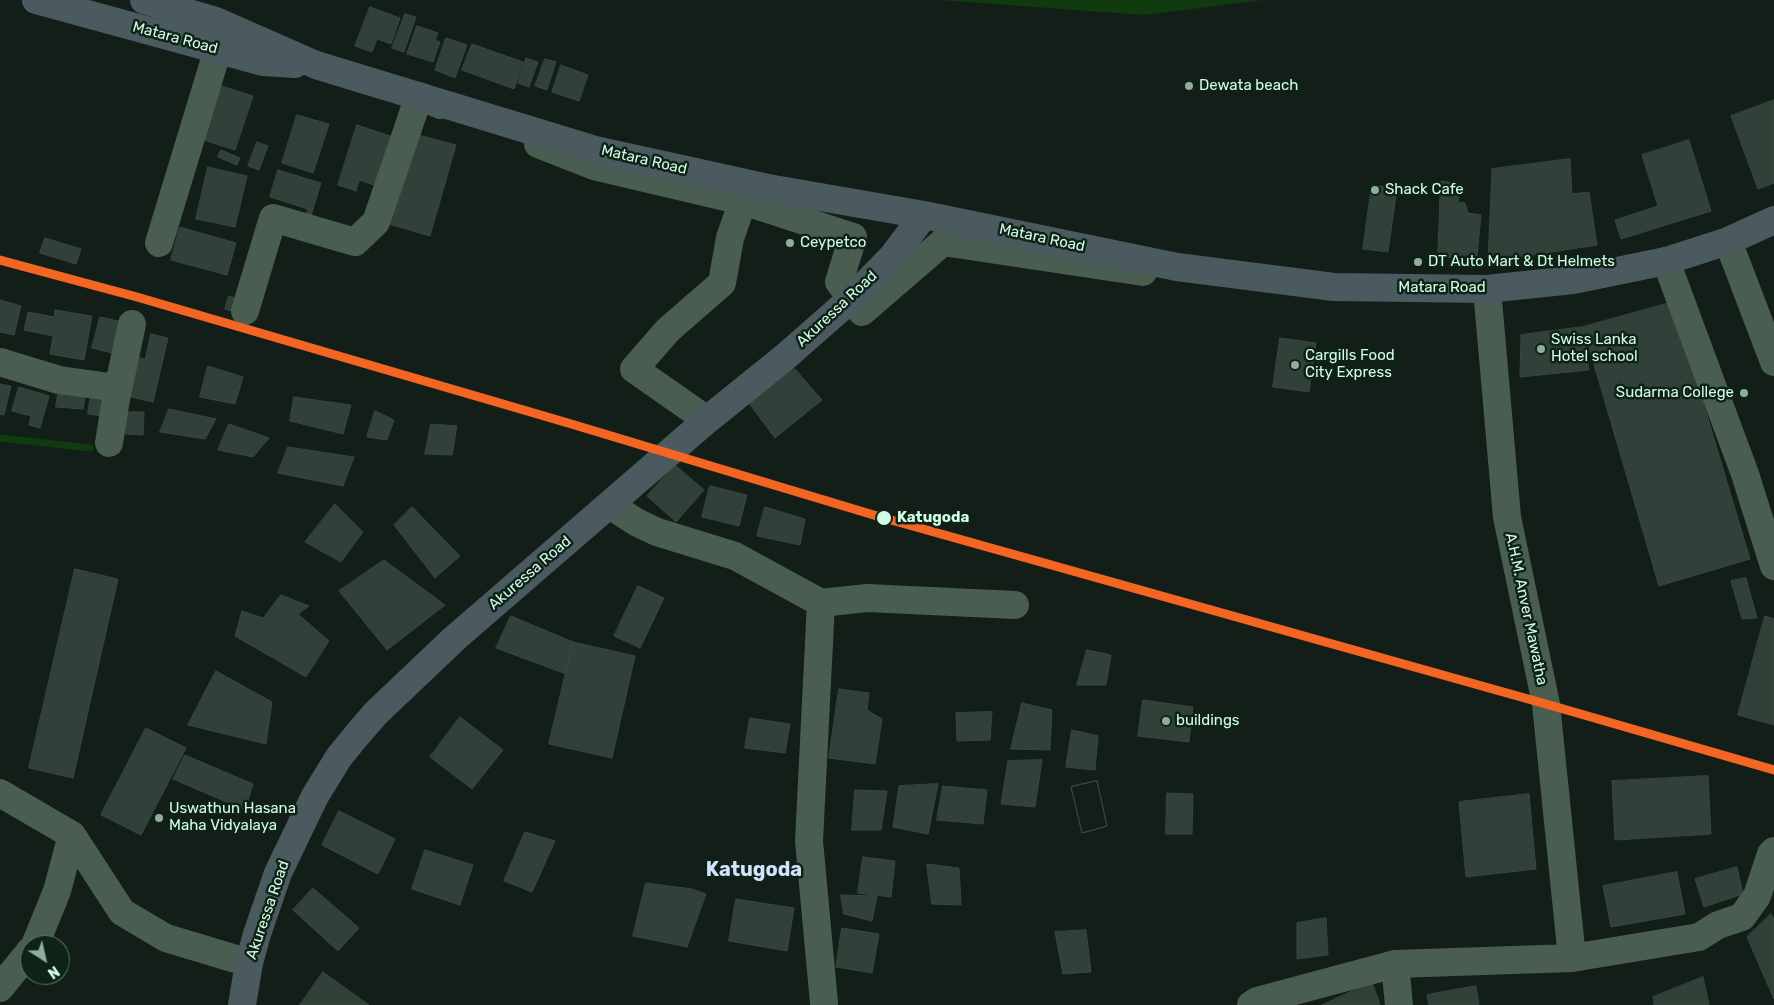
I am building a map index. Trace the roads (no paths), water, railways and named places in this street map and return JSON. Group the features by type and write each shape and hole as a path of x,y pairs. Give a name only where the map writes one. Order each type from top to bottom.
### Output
{"highway":[{"name":"Matara Road","path":"36,0 263,62 316,65"},
{"name":"Matara Road","path":"144,0 216,21 316,65 595,150 768,188 924,215 1178,267 1334,287 1487,289 1573,280 1666,262 1728,241 1774,220"},
{"name":"Akuressa Road","path":"242,1005 256,934 278,873 315,796 339,757 376,713 455,638 707,420 851,299 893,256 924,215"}],"street":[{"path":"159,243 218,49"},
{"path":"245,311 273,218 355,242 376,222 419,96 594,166 743,201 853,237 839,282 862,312 943,242 1169,276 1178,267"},
{"path":"707,420 634,369 668,330 722,283 730,238 743,201"},
{"path":"1728,241 1774,362"},
{"path":"1666,262 1747,482 1774,566"},
{"name":"A.H.M. Anver Mawatha","path":"1487,289 1507,517 1546,704 1572,958"},
{"path":"109,443 118,388 132,324"},
{"path":"0,362 58,380 118,388"},
{"path":"610,505 636,522 657,532 735,556 821,603 867,598 1015,605"},
{"path":"821,603 809,842 826,1004"},
{"path":"0,793 72,835 122,912 166,938 249,963"},
{"path":"39,935 57,891 72,835"},
{"path":"1251,1005 1257,1001 1395,964 1572,958 1699,937 1718,925 1742,917 1757,896 1771,854 1774,851"},
{"path":"0,988 20,963"},
{"path":"1395,964 1400,1005"}],"waterway":[{"path":"0,438 90,448"}],"place":[{"name":"Dewata beach","path":"1189,86"},
{"name":"Shack Cafe","path":"1375,190"},
{"name":"Ceypetco","path":"790,243"},
{"name":"DT Auto Mart & Dt Helmets","path":"1418,262"},
{"name":"Swiss Lanka Hotel school","path":"1541,349"},
{"name":"Cargills Food City Express","path":"1295,365"},
{"name":"Sudarma College","path":"1744,393"},
{"name":"Katugoda","path":"884,518"},
{"name":"buildings","path":"1166,721"},
{"name":"Uswathun Hasana Maha Vidyalaya","path":"159,818"}],"district":[{"name":"Katugoda","path":"754,870"}]}
